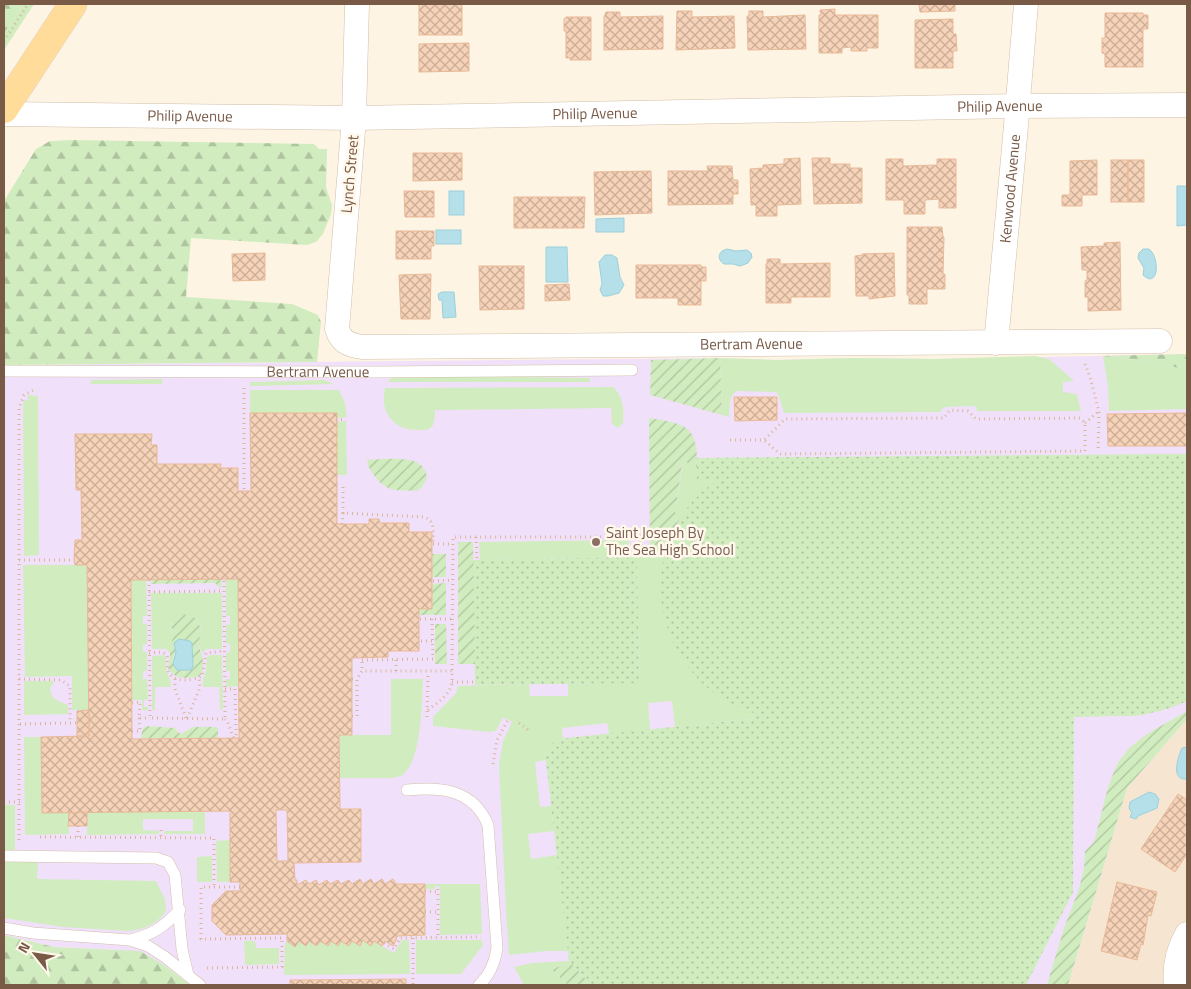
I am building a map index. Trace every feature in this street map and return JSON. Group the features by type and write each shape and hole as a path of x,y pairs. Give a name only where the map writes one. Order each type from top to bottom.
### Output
{"main road":[{"path":"4,108 73,4"}],"street":[{"name":"Lynch Street","path":"344,341 339,336 337,329 354,118 358,4"},
{"name":"Kenwood Avenue","path":"996,343 1026,4"},
{"name":"Philip Avenue","path":"4,114 354,118 1018,106 1187,105"},
{"name":"Bertram Avenue","path":"344,341 351,345 362,347 996,343 1160,340"},
{"path":"1176,985 1175,977 1178,955 1187,934"}],"lane":[{"name":"Bertram Avenue","path":"4,371 374,372 632,370"},
{"path":"407,790 443,789 465,798 483,813 488,824 498,948 495,960 484,984"},
{"path":"4,856 156,858 168,862 175,875 180,910 182,949 188,975"},
{"path":"130,940 157,931 180,910"},
{"path":"4,928 33,933 130,940 148,946 200,985"}],"path":[{"path":"4,41 28,4"},
{"path":"1073,342 1084,360 1099,412 1098,451"},
{"path":"235,388 250,387"},
{"path":"19,842 19,408 24,396 28,392 39,388"},
{"path":"244,388 244,491"},
{"path":"730,440 764,440 780,454 1085,451 1085,423 1080,418 976,419 968,411 950,410 944,418 785,419 764,440"},
{"path":"1085,423 1099,412"},
{"path":"336,420 346,419"},
{"path":"244,472 251,472"},
{"path":"238,479 244,479"},
{"path":"342,524 343,487"},
{"path":"343,513 425,517 430,519 433,525 433,544 453,544"},
{"path":"428,710 451,690 453,537 641,537 641,554 663,554"},
{"path":"476,537 476,560"},
{"path":"19,560 74,560"},
{"path":"224,579 225,719 231,727 234,738 236,734 236,689 225,690"},
{"path":"149,580 150,718"},
{"path":"433,581 452,580"},
{"path":"149,592 224,591"},
{"path":"420,619 452,619"},
{"path":"352,716 357,716 357,679 362,671 362,659 432,659 432,619"},
{"path":"421,641 432,641"},
{"path":"150,653 162,652 167,654 167,670 178,680 199,678 203,674 206,653 224,651"},
{"path":"396,660 396,672"},
{"path":"362,671 452,672"},
{"path":"428,672 428,717"},
{"path":"175,678 175,688 187,718"},
{"path":"187,718 200,688 199,678"},
{"path":"19,679 61,680 70,686 70,723"},
{"path":"352,679 357,679"},
{"path":"452,682 475,682"},
{"path":"132,702 140,702 140,731 132,731"},
{"path":"139,718 225,719"},
{"path":"493,764 498,740 508,720"},
{"path":"20,724 77,723"},
{"path":"519,723 530,731"},
{"path":"4,802 20,802"},
{"path":"78,826 78,838"},
{"path":"161,830 161,838"},
{"path":"182,949 197,968 282,967 282,938 201,939 201,887 240,887"},
{"path":"425,892 438,891 438,938"},
{"path":"425,912 438,912"},
{"path":"384,943 394,949 400,938 497,937"},
{"path":"413,938 413,985"}],"shaded area":[{"name":"Saint Joseph By The Sea High School","path":"1187,354 1187,719 1127,788 1068,985 190,985 164,965 118,950 54,947 4,935 4,365 720,358 776,360 852,358 936,359"},
{"path":"1187,719 1187,985 1068,985 1127,788"}],"green space":[{"path":"4,4 24,4 4,33"},
{"path":"24,4 34,4 4,50 4,33"},
{"path":"50,141 314,144 319,149 327,149 326,187 332,205 331,214 323,234 316,242 307,245 191,238 186,297 292,304 318,315 321,322 317,362 4,365 4,201 36,149"},
{"path":"1187,354 1187,370 1158,363 1103,356"},
{"path":"1035,356 1049,359 1074,381 1063,382 1063,392 1077,394 1081,411 977,411 976,407 973,406 946,407 941,412 784,413 776,392 738,391 731,398 729,417 722,415 720,358 776,360 852,358 936,359"},
{"path":"1103,356 1158,363 1187,370 1187,409 1109,411 1108,387"},
{"path":"720,358 722,415 650,395 651,360"},
{"path":"396,375 590,378 590,382 387,382"},
{"path":"162,379 162,384 90,384 92,380"},
{"path":"324,380 334,384 250,386 250,382"},
{"path":"613,387 621,399 623,409 623,423 618,428 612,424 611,408 435,410 434,422 430,428 424,430 409,429 395,423 386,412 384,405 385,388"},
{"path":"250,390 339,390 345,403 347,417 337,418 336,413 250,413"},
{"path":"28,395 38,396 39,555 24,556 23,401 28,400"},
{"path":"649,418 673,422 688,429 695,443 697,453 697,467 685,462 682,465 675,513 679,516 682,515 672,532 665,551 650,552"},
{"path":"346,421 347,475 336,475 337,422"},
{"path":"1187,454 1187,701 1160,711 1134,716 788,718 754,713 752,719 675,727 672,701 648,703 650,730 609,734 607,723 562,728 563,739 556,740 545,753 546,760 535,762 540,807 551,806 554,831 528,834 531,859 557,855 568,951 509,955 499,765 503,741 512,722 503,717 496,731 489,732 433,726 433,717 456,693 458,686 529,684 530,696 568,696 568,684 639,682 637,557 664,557 681,516 677,516 675,513 683,463 688,462 695,465 697,458"},
{"path":"1187,454 1187,701 1170,708 1143,715 1074,717 1073,892 1026,985 591,985 569,961 545,753 556,739 752,719 754,713 719,696 692,672 673,642 663,608 661,573 669,539 688,507 716,481 697,480 697,458"},
{"path":"403,459 412,461 419,464 425,470 427,478 422,487 417,491 390,488 376,478 367,460"},
{"path":"629,540 628,557 480,560 479,542"},
{"path":"458,542 473,542 475,664 458,664"},
{"path":"432,554 446,554 446,577 432,577"},
{"path":"637,557 639,683 475,685 473,560"},
{"path":"23,565 87,565 89,710 72,710 72,676 25,677"},
{"path":"222,579 221,589 215,583 151,584 151,580"},
{"path":"226,579 238,579 239,686 226,687 226,679 230,679 230,671 226,671 226,653 230,652 230,644 226,643 226,625 230,624 230,616 226,616"},
{"path":"131,580 146,580 147,616 143,616 143,624 147,624 147,644 143,645 143,652 147,652 147,671 143,671 143,679 147,679 148,699 144,700 144,707 148,707 148,710 142,710 142,700 132,700"},
{"path":"446,583 446,615 419,615 419,609 432,609 432,584"},
{"path":"151,593 222,593 222,649 207,649 203,654 198,644 201,631 196,619 171,622 173,635 171,654 166,649 152,649"},
{"path":"177,615 193,616 200,626 201,632 198,644 203,667 200,676 191,678 178,677 168,668 173,635 171,622","holes":["185,640 190,641 193,666 188,669 177,670 174,661 175,654"]},
{"path":"435,624 446,624 447,664 435,664"},
{"path":"164,655 171,687 155,687 155,710 152,710 152,656"},
{"path":"210,655 222,655 223,709 220,710 219,687 203,687 207,657"},
{"path":"391,679 423,679 420,731 408,769 401,776 393,778 340,778 339,735 391,735"},
{"path":"24,681 55,681 50,690 52,696 68,705 68,714 24,715"},
{"path":"1187,711 1187,719 1127,788 1068,985 1047,985 1064,928 1079,889 1084,868 1085,851 1094,842 1108,787 1117,764 1129,748 1147,734"},
{"path":"146,726 175,728 181,734 193,727 216,727 218,728 218,738 141,738 142,730"},
{"path":"24,737 41,737 42,813 69,813 69,834 25,835"},
{"path":"4,805 15,805 15,850 4,850"},
{"path":"87,812 205,812 205,834 164,834 164,831 193,831 193,819 143,819 143,830 159,831 159,834 87,835"},
{"path":"230,840 230,882 217,882 216,841"},
{"path":"212,856 212,882 197,882 197,857"},
{"path":"4,860 36,862 38,864 37,879 156,881 165,899 166,911 149,926 127,931 63,927 4,918"},
{"path":"425,884 480,884 482,934 440,935 440,887 435,886 435,889 425,889"},
{"path":"4,935 54,947 140,951 164,965 190,985 4,985"},
{"path":"363,940 371,945 374,941 394,953 402,940 409,940 410,974 284,975 285,944 287,941 295,947 299,941 306,946 309,941 316,946 320,941 327,946 331,941 338,945 341,941 352,941 360,946"},
{"path":"416,940 482,940 483,945 461,974 416,974"},
{"path":"244,941 255,941 256,948 279,948 279,964 245,965"},
{"path":"569,961 559,967 550,968 568,985 524,985 514,967 532,963"},
{"path":"569,961 591,985 568,985 550,968 559,967"}],"water":[{"path":"1177,186 1187,186 1187,225 1177,226"},
{"path":"449,191 464,191 464,215 449,215"},
{"path":"624,218 624,232 596,232 596,219"},
{"path":"436,230 461,230 461,244 436,244"},
{"path":"546,247 567,247 568,282 546,282"},
{"path":"727,249 736,251 747,250 751,253 752,257 748,263 740,266 724,264 719,256 722,251"},
{"path":"1143,249 1149,249 1153,253 1156,265 1155,275 1148,279 1143,275 1144,268 1138,258 1139,253"},
{"path":"605,255 612,255 617,258 620,277 624,285 619,293 608,296 603,296 600,290 602,284 599,262"},
{"path":"454,292 456,317 443,318 442,300 439,300 438,294"},
{"path":"179,639 192,643 193,666 191,670 177,670 173,664 176,652 174,643"},
{"path":"1187,747 1187,779 1182,779 1178,776 1177,762 1182,748"},
{"path":"1149,792 1155,794 1159,799 1157,808 1138,816 1136,819 1130,817 1132,813 1129,808 1130,802"}],"building":[{"path":"419,4 462,4 462,35 419,35"},
{"path":"919,4 955,4 955,11 920,12"},
{"path":"835,9 835,15 878,15 878,48 867,48 867,51 851,51 851,47 842,48 842,53 819,53 820,10"},
{"path":"677,11 692,11 692,17 734,16 735,48 676,50"},
{"path":"749,11 763,11 763,17 805,15 806,49 748,50 747,16 749,16"},
{"path":"606,12 620,12 620,17 663,16 663,49 604,50 604,17"},
{"path":"1105,13 1143,13 1143,15 1148,15 1148,29 1143,29 1143,67 1105,67 1105,54 1102,53 1102,38 1105,38"},
{"path":"566,17 591,17 591,60 570,60 570,58 566,58 564,19"},
{"path":"953,19 953,34 956,34 957,51 953,51 953,68 915,68 915,20"},
{"path":"469,43 469,71 419,72 419,44"},
{"path":"413,153 462,153 462,180 413,181"},
{"path":"800,158 801,204 777,205 777,216 756,216 756,205 751,205 750,169 763,168 763,165 784,164 784,159"},
{"path":"812,158 830,158 830,164 850,164 850,168 862,168 862,203 814,204"},
{"path":"886,159 903,159 903,166 937,165 937,159 956,159 956,208 939,208 939,199 925,200 925,214 904,214 904,200 886,200"},
{"path":"1097,160 1097,195 1082,195 1082,206 1062,206 1062,195 1070,195 1070,161"},
{"path":"1111,160 1128,160 1128,202 1111,202"},
{"path":"1128,160 1144,160 1144,202 1128,202"},
{"path":"707,166 732,166 733,180 738,180 738,194 733,194 733,204 668,205 668,171 708,171"},
{"path":"651,171 652,213 595,215 594,172"},
{"path":"404,191 434,191 434,217 405,217"},
{"path":"514,197 585,197 584,228 514,228"},
{"path":"907,227 942,227 944,237 943,275 945,274 945,289 927,289 927,304 909,304 909,295 907,295"},
{"path":"396,231 434,231 434,246 431,246 431,259 396,259"},
{"path":"1120,242 1121,310 1088,311 1088,297 1085,297 1087,270 1082,270 1081,247 1104,246 1104,243"},
{"path":"265,253 265,280 233,281 232,254"},
{"path":"894,253 895,296 869,299 869,296 856,296 855,256"},
{"path":"767,259 780,259 780,264 830,263 830,297 791,297 791,303 766,303"},
{"path":"636,265 701,265 701,267 706,267 706,281 701,281 701,305 678,305 678,298 636,298"},
{"path":"479,266 524,266 524,309 480,310"},
{"path":"431,274 430,319 401,319 399,275"},
{"path":"569,284 570,300 545,301 545,285"},
{"path":"734,397 777,397 777,420 735,421"},
{"path":"250,413 337,413 337,524 369,524 369,519 379,519 380,523 409,523 409,532 432,532 432,609 419,609 419,651 388,651 388,657 352,658 352,735 339,735 340,809 361,809 361,862 294,863 297,885 306,880 309,884 316,880 319,885 327,880 330,884 338,880 341,884 349,880 352,884 360,879 363,884 371,879 374,884 382,879 385,884 393,879 396,884 425,884 425,935 397,936 393,946 385,941 382,946 374,941 371,946 363,940 360,946 352,941 349,946 341,941 338,946 331,941 328,946 320,941 317,946 309,941 306,946 299,941 295,947 287,941 287,934 226,935 212,921 212,905 226,891 240,891 240,882 230,882 230,811 42,813 41,737 89,736 87,565 75,565 74,560 75,540 82,540 81,490 76,490 75,434 152,434 151,445 157,445 157,464 221,464 220,468 238,468 238,491 251,491","holes":["238,579 239,738 132,739 131,580","276,810 287,810 288,861 277,861"]},
{"path":"1187,413 1187,446 1108,446 1107,414"},
{"path":"89,710 89,736 77,736 77,711"},
{"path":"1178,794 1187,800 1187,854 1175,872 1141,849"},
{"path":"87,812 87,826 68,826 69,813"},
{"path":"1117,882 1157,892 1151,916 1148,915 1143,945 1141,944 1137,960 1101,951"},
{"path":"406,979 406,985 290,985 290,980"}],"place":[{"name":"Saint Joseph By The Sea High School","path":"596,542"}]}
